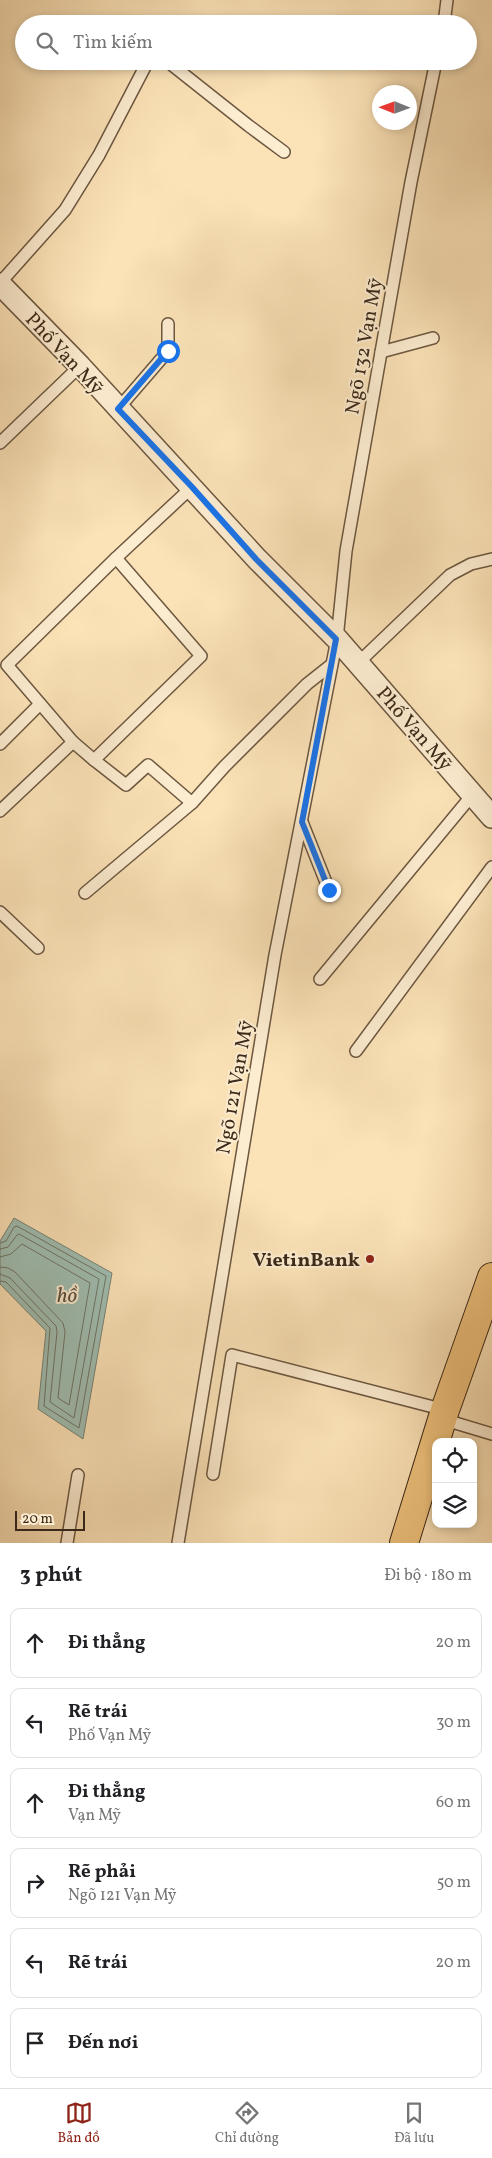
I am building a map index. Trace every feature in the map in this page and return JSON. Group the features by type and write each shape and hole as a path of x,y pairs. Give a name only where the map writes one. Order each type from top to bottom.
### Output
{"main road":[{"path":"404,1543 444,1415 492,1277"}],"street":[{"name":"Phố Vạn Mỹ","path":"0,284 80,366 256,559 336,639 492,817"}],"lane":[{"path":"445,15 447,0"},
{"path":"0,284 65,210 99,155 143,70"},
{"path":"179,70 284,152"},
{"name":"Ngõ 132 Vạn Mỹ","path":"336,639 346,551 411,182 434,70"},
{"path":"118,409 168,351 168,324"},
{"path":"381,352 432,338"},
{"path":"0,442 80,366"},
{"path":"192,487 4,662 73,742 126,785 148,765 192,803"},
{"path":"94,760 201,656 116,558"},
{"path":"358,663 450,575 471,564 492,559"},
{"name":"Ngõ 121 Vạn Mỹ","path":"178,1543 275,955 336,639"},
{"path":"85,893 192,803 224,767 307,684 331,665"},
{"path":"0,744 40,704"},
{"path":"0,811 73,742"},
{"path":"320,979 473,794"},
{"path":"302,822 329,890"},
{"path":"356,1051 492,868"},
{"path":"0,912 38,948"},
{"path":"213,1474 232,1355 444,1415 492,1434"},
{"path":"68,1543 78,1475"}],"water":[{"name":"hồ","path":"14,1218 112,1273 83,1439 38,1409 46,1331 0,1284 0,1241"}],"place":[{"name":"VietinBank","path":"370,1259"}],"route":[{"path":"168,351 118,409 192,487 256,559 336,639 302,822 329,890"}]}
